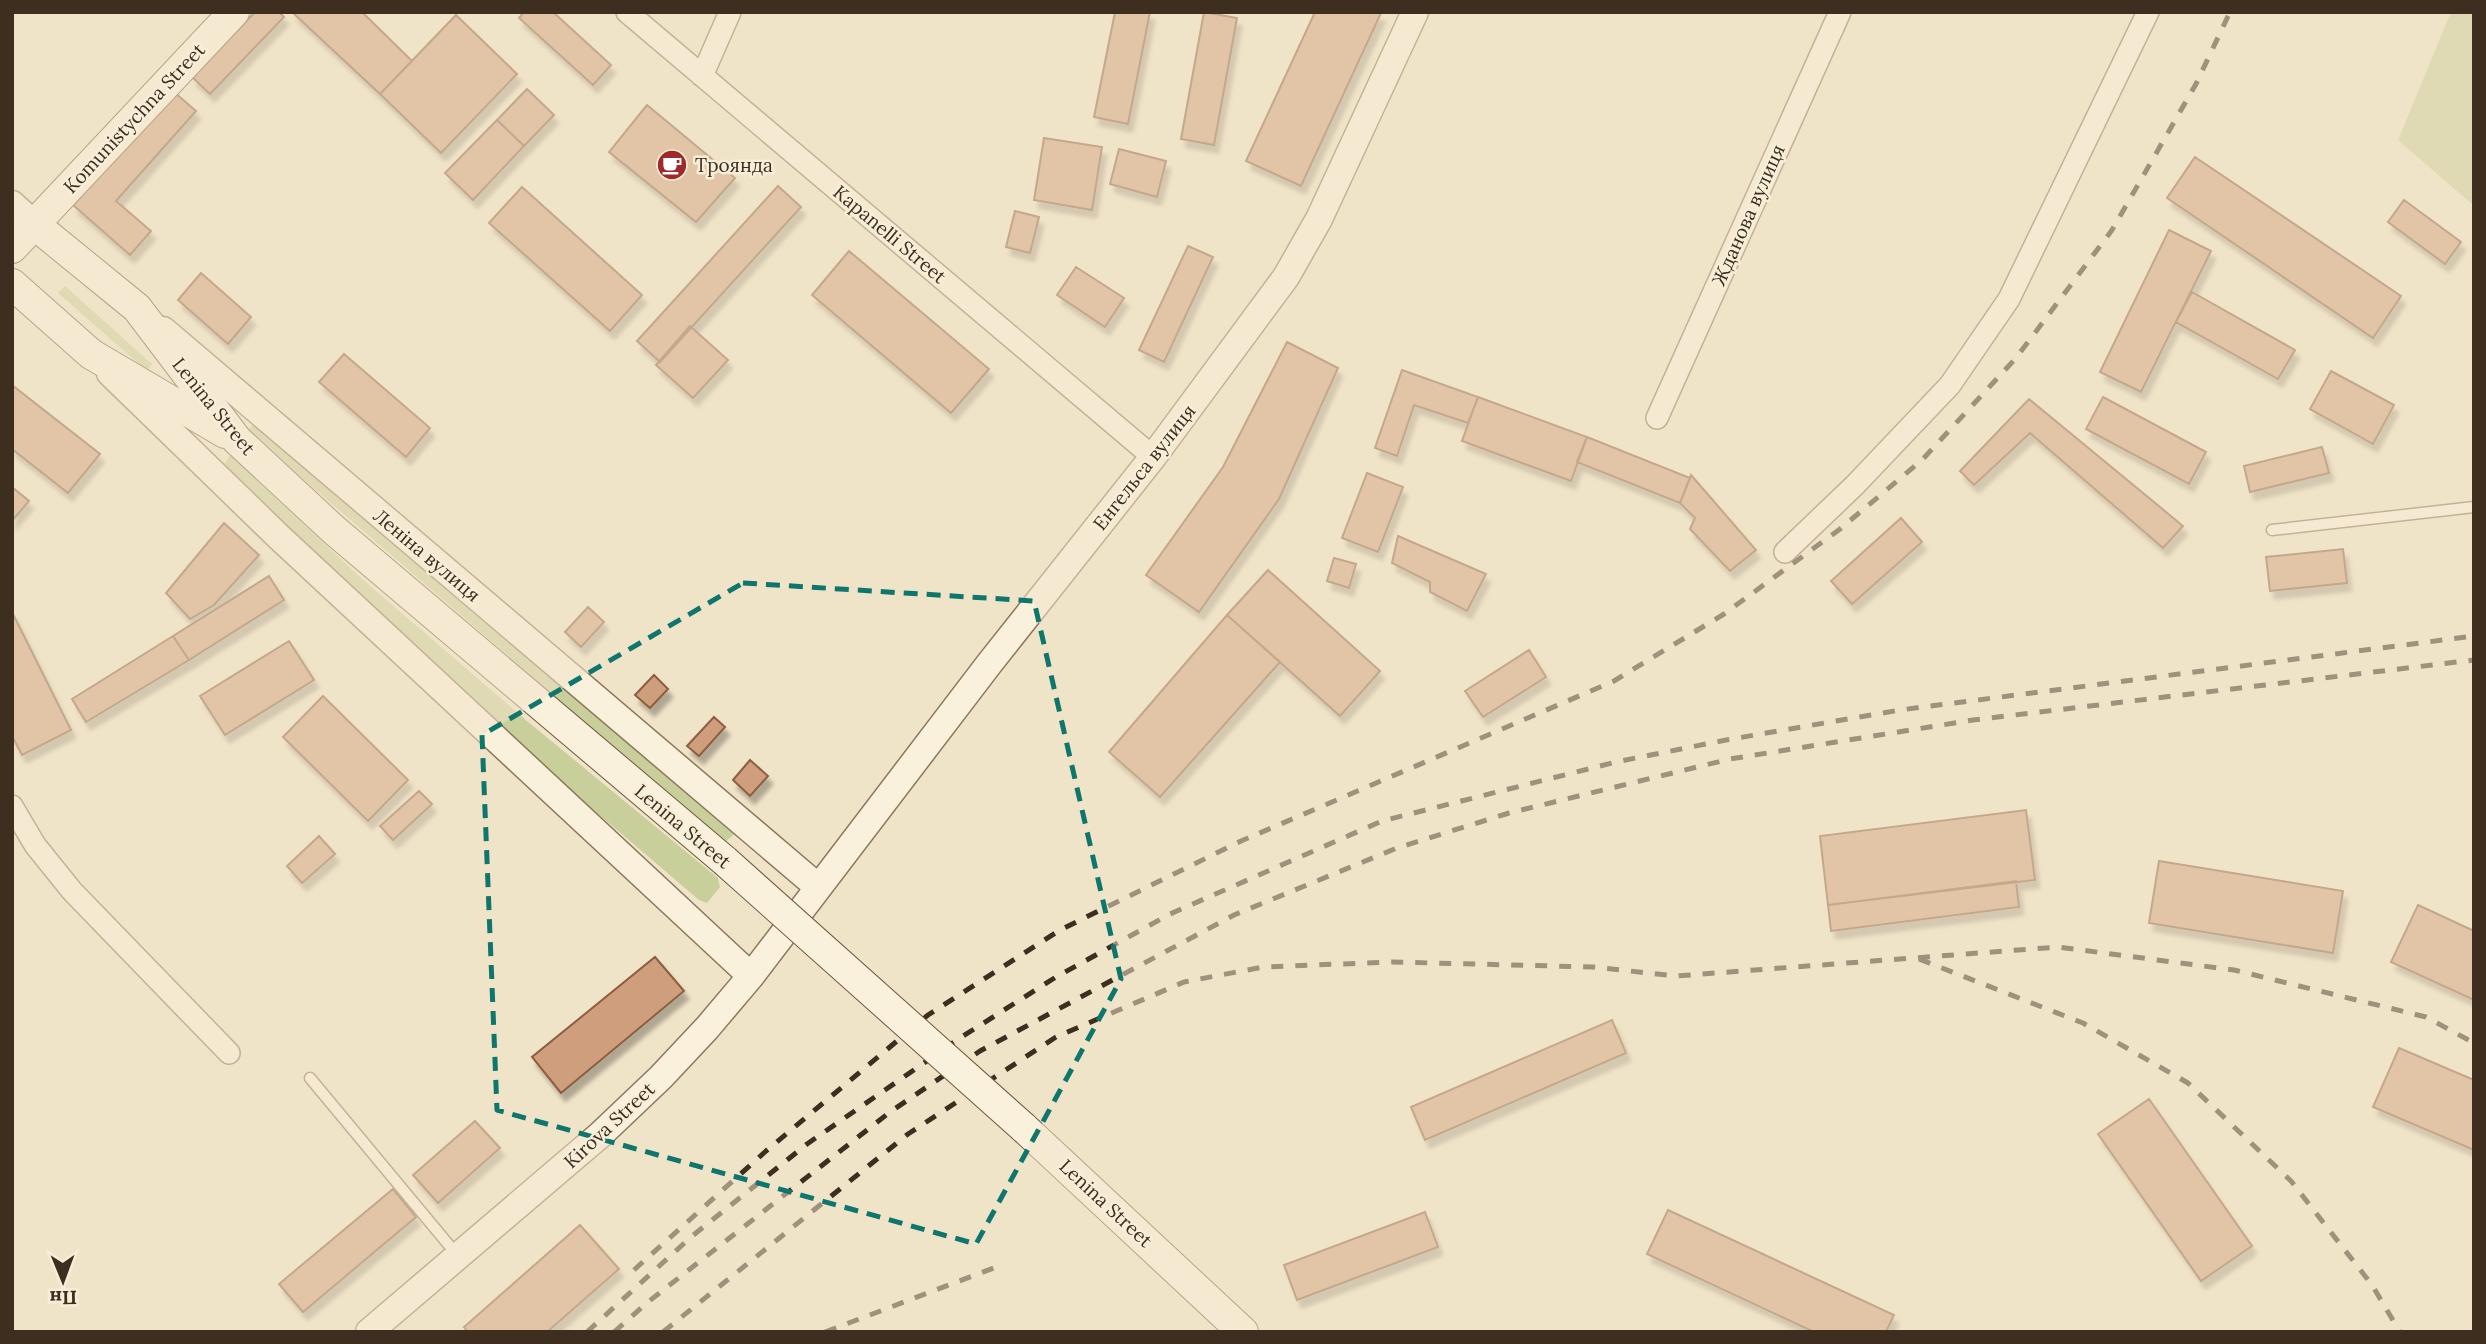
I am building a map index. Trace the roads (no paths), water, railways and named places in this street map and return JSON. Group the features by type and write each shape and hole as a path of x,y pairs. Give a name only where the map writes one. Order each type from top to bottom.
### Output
{"main road":[{"name":"Komunistychna Street","path":"12,248 233,12"},
{"name":"Леніна вулиця","path":"34,224 137,308"},
{"path":"12,284 91,354 237,440"},
{"name":"Lenina Street","path":"137,308 237,440 334,530 726,861 1024,1126 1243,1332"}],"street":[{"name":"Kapanelli Street","path":"627,12 1153,457"},
{"path":"702,76 730,12"},
{"name":"Енгельса вулиця","path":"818,887 989,664 1153,457 1286,276 1319,219 1415,12"},
{"name":"Жданова вулиця","path":"1657,418 1840,12"},
{"path":"1785,552 1855,485 1950,385 2009,299 2148,12"},
{"path":"12,204 34,224"},
{"name":"Леніна вулиця","path":"137,308 818,887"},
{"path":"91,354 279,537 751,976"},
{"path":"12,806 35,845 72,891 229,1053"},
{"name":"Kirova Street","path":"369,1332 600,1135 670,1067 751,976 818,887"}],"lane":[{"path":"2272,530 2474,507"},
{"path":"310,1077 458,1256"}],"railway":[{"path":"634,1270 766,1151 928,1015 1060,930 1241,841 1614,681 1724,614 1840,529 1922,460 2016,358 2112,230 2196,84 2230,12"},
{"path":"587,1332 691,1237 807,1144 960,1038 1056,977 1170,914 1382,821 1616,762 1900,710 2474,636"},
{"path":"614,1332 648,1302 890,1112 980,1051 1234,915 1397,848 1509,813 1730,759 1973,720 2474,660"},
{"path":"663,1332 908,1134 1056,1037 1184,982 1263,967 1392,962 1593,967 1676,976 2058,947 2234,970 2426,1017 2474,1043"},
{"path":"1919,959 2083,1023 2188,1083 2291,1181 2372,1285 2400,1332"},
{"path":"825,1332 999,1266"}],"place":[{"name":"Троянда","path":"672,165"}]}
